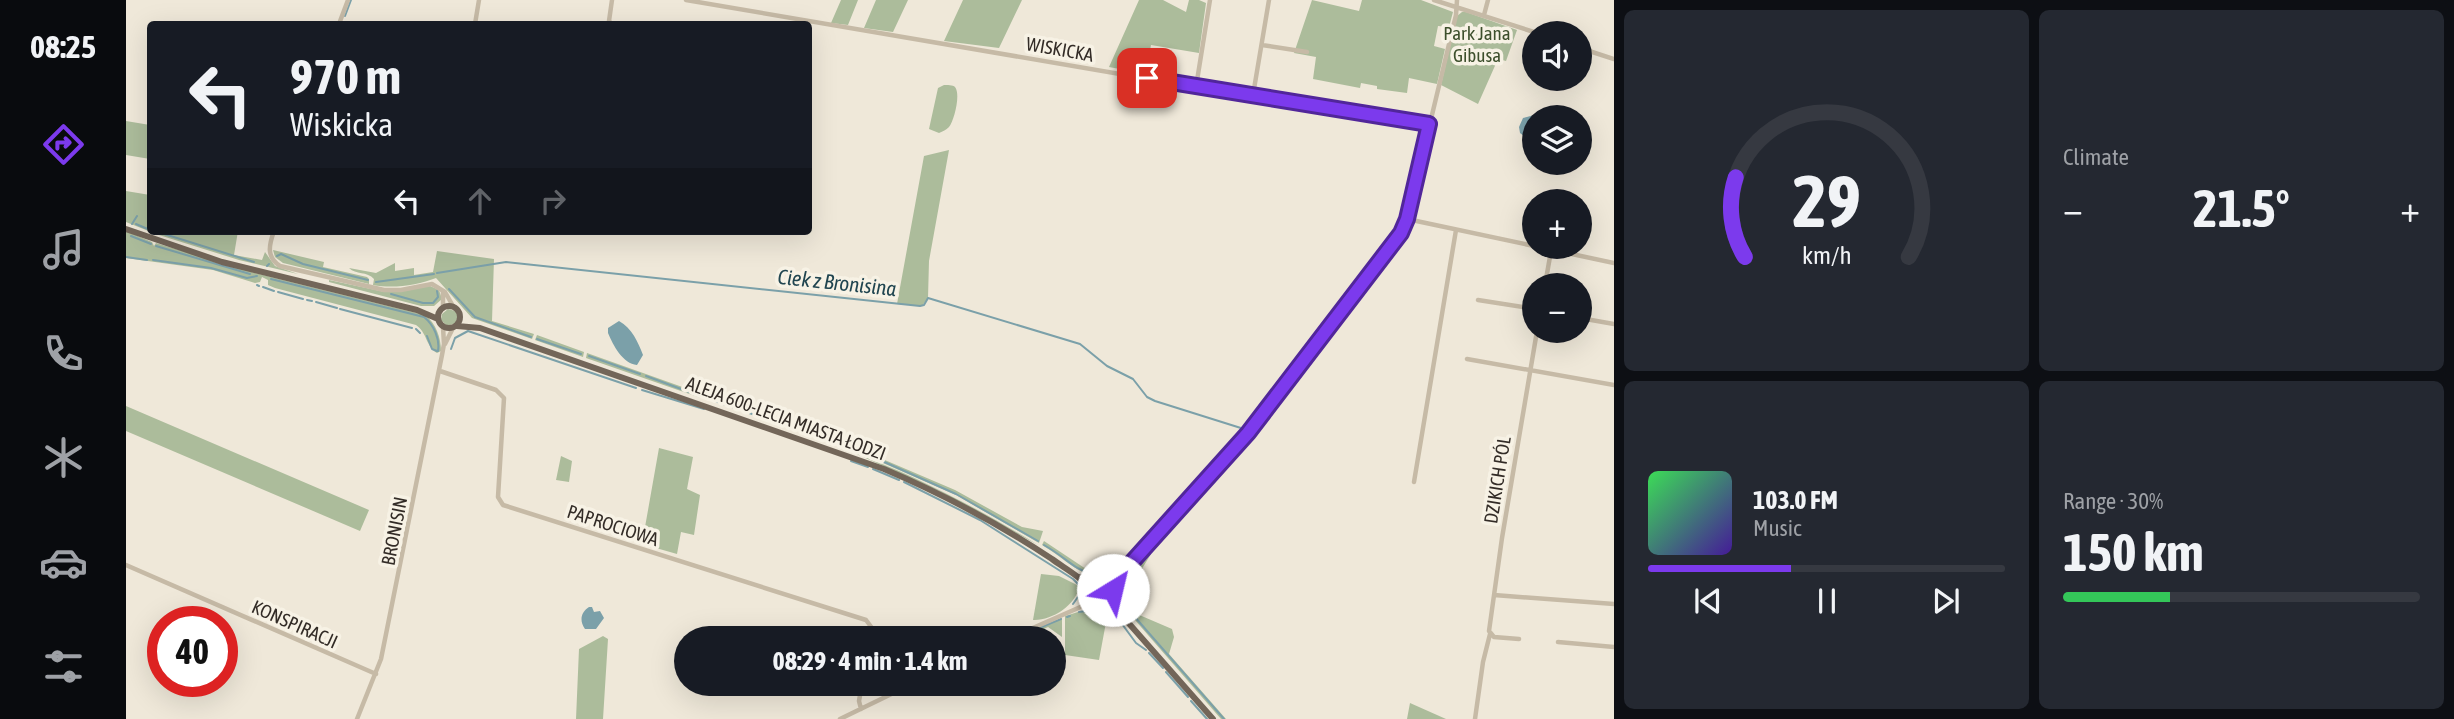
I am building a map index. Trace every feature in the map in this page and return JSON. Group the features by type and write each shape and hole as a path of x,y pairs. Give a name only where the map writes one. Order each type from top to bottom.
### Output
{"main road":[{"path":"126,229 222,262 416,310 438,319 443,327 455,327 461,317 453,306 416,310"},
{"path":"438,319 442,309"},
{"name":"ALEJA 600-LECIA MIASTA ŁODZI","path":"461,317 480,328 878,467 967,508 1067,569 1096,582"},
{"name":"ALEJA 600-LECIA MIASTA ŁODZI","path":"455,327 480,328"},
{"name":"ALEJA 600-LECIA MIASTA ŁODZI","path":"1067,569 1090,592"},
{"path":"1125,619 1106,582 1096,582 1090,592 1094,601 1105,603 1125,619 1213,719"},
{"path":"1105,603 1112,594"}],"street":[{"path":"340,21 348,0"},
{"path":"476,21 480,0"},
{"path":"609,21 612,0"},
{"name":"WISKICKA","path":"686,0 809,21"},
{"path":"1196,87 1210,0"},
{"path":"1253,95 1269,0"},
{"path":"1434,0 1522,28"},
{"path":"1112,594 1123,572 1248,433 1401,233 1407,219 1457,0"},
{"path":"1484,15 1488,0"},
{"name":"WISKICKA","path":"812,21 1429,124"},
{"path":"1262,44 1307,52"},
{"path":"1592,52 1614,59"},
{"path":"1407,219 1522,245"},
{"path":"1414,482 1456,230"},
{"path":"273,235 269,252 280,266 380,289 401,290 430,284 443,290 453,306"},
{"path":"1592,259 1614,263"},
{"path":"442,309 443,290"},
{"path":"1478,300 1522,307"},
{"path":"1592,320 1614,324"},
{"name":"BRONISIN","path":"357,719 381,659 439,371 444,344 443,327"},
{"name":"BRONISIN","path":"444,344 455,327"},
{"name":"DZIKICH PÓL","path":"1475,719 1535,343"},
{"path":"1467,359 1614,385"},
{"name":"PAPROCIOWA","path":"439,371 496,390 504,398 498,497 503,505 866,620 870,626"},
{"name":"KONSPIRACJI","path":"126,565 376,674"},
{"path":"1106,582 1123,572"},
{"path":"1075,608 1090,592"},
{"path":"1494,595 1614,604"},
{"path":"1036,626 1094,601"},
{"path":"1490,634 1494,637 1519,639"},
{"path":"1558,642 1614,647"},
{"path":"860,696 861,709"},
{"path":"840,719 888,696"}],"green space":[{"path":"841,0 858,0 848,25 831,23"},
{"path":"876,0 908,0 893,32 864,28"},
{"path":"963,0 1022,0 999,48 944,41"},
{"path":"1139,0 1163,0 1186,12 1189,0 1206,3 1199,53 1151,45 1146,74 1109,67"},
{"path":"1312,0 1359,11 1362,0 1421,0 1453,12 1449,27 1438,26 1434,46 1445,49 1437,84 1409,78 1407,93 1377,89 1377,86 1361,83 1360,88 1313,79 1316,57 1294,53"},
{"name":"Park Jana Gibusa","path":"1466,12 1517,30 1506,61 1498,59 1478,104 1441,85 1457,16"},
{"path":"944,85 955,87 957,101 951,124 939,133 929,129 938,88"},
{"path":"126,121 147,124 147,158 126,155"},
{"path":"949,150 929,261 928,298 922,306 897,304 924,156"},
{"path":"126,191 147,194 147,230 126,222"},
{"path":"126,231 152,242 154,246 156,243 255,273 425,315 437,331 441,351 437,353 433,350 416,325 275,288 268,285 268,280 262,277 260,282 255,283 213,270 126,258"},
{"path":"159,235 237,235 234,255 262,260 265,252 275,266 298,274 239,260"},
{"path":"273,250 324,262 323,267 367,277 369,284 283,263 275,257"},
{"path":"437,251 494,259 492,321 534,334 532,339 472,318 436,278 422,283 389,287 373,285 374,279 349,268 376,273 395,263 395,271 414,268 414,275 433,272"},
{"path":"329,280 385,292 430,286 439,290 442,299 434,306 421,306"},
{"path":"448,309 458,315 456,323 447,326 441,320 442,314"},
{"path":"537,335 584,352 583,357 535,340"},
{"path":"587,353 702,394 701,398 586,358"},
{"path":"126,406 369,510 360,531 126,431"},
{"path":"793,425 850,446 849,449 792,429"},
{"path":"1244,430 1247,431 1125,567 1089,574 1042,545 1044,541 1089,571 1103,571 1128,561"},
{"path":"852,446 955,490 1022,527 1043,531 1039,543 956,495 851,449"},
{"path":"659,448 693,457 687,489 700,495 694,535 681,532 677,554 642,544"},
{"path":"850,451 946,494 1038,545 939,491"},
{"path":"561,456 572,461 569,482 556,480"},
{"path":"1150,546 1151,554 1143,567 1134,609 1137,614 1172,629 1174,637 1169,654 1226,719 1221,719 1121,604 1119,596 1123,580"},
{"path":"1041,574 1059,576 1079,586 1074,599 1062,610 1048,618 1033,620"},
{"path":"1098,584 1104,584 1109,592 1107,598 1098,600 1093,595 1093,589"},
{"path":"1091,608 1111,611 1121,620 1118,623 1114,618 1107,617 1099,660 1066,655 1065,616"},
{"path":"1062,618 1062,626 1042,626"},
{"path":"603,636 608,639 603,719 576,719 579,649"},
{"path":"1410,703 1446,719 1407,719"}],"water":[{"path":"619,321 637,340 643,355 637,365 623,358 608,333 608,328"},
{"path":"592,607 594,612 600,611 604,618 596,629 585,629 582,623 583,614"}],"waterway":[{"path":"345,16 351,0"},
{"path":"132,224 137,216"},
{"path":"136,224 147,229"},
{"path":"167,235 254,262"},
{"path":"131,236 151,244"},
{"path":"156,246 250,274"},
{"name":"Ciek z Bronisina","path":"277,256 281,254 303,264 368,280"},
{"name":"Ciek z Bronisina","path":"126,257 147,260"},
{"name":"Ciek z Bronisina","path":"153,260 211,268 247,278 257,276"},
{"name":"Ciek z Bronisina","path":"437,273 506,262 920,306 924,305 928,298 1080,344 1107,366 1133,379 1147,397 1244,429"},
{"name":"Ciek z Bronisina","path":"376,282 434,274"},
{"path":"271,279 424,317 435,332 438,351"},
{"path":"263,287 274,291"},
{"path":"449,289 475,317 531,337"},
{"path":"391,294 433,303 438,297 437,291"},
{"path":"278,292 303,299"},
{"path":"307,300 312,301"},
{"path":"316,302 337,308"},
{"path":"340,309 412,328"},
{"path":"416,329 420,333"},
{"path":"451,349 455,338 468,331 636,388"},
{"path":"427,336 432,349 437,351"},
{"path":"537,339 581,354"},
{"path":"589,356 640,374"},
{"path":"646,376 700,396"},
{"path":"642,390 704,409"},
{"path":"706,398 744,411"},
{"path":"749,413 765,418"},
{"path":"776,422 788,426"},
{"path":"793,428 848,447"},
{"path":"853,448 956,494 1038,541"},
{"path":"851,461 868,467"},
{"path":"873,469 899,480"},
{"path":"904,482 980,520 1073,579 1081,587 1073,604"},
{"path":"1044,545 1080,570 1097,573 1121,567"},
{"path":"1147,551 1121,585 1120,600 1224,719"},
{"path":"1079,612 1100,612 1119,620"},
{"path":"1044,626 1061,619"},
{"path":"1122,624 1136,643 1146,650"},
{"path":"1149,653 1163,668"},
{"path":"1166,672 1188,697"},
{"path":"1191,701 1207,719"}],"route":[{"path":"1113,590 1123,572 1248,433 1401,233 1407,219 1429,124 1147,78"}]}
